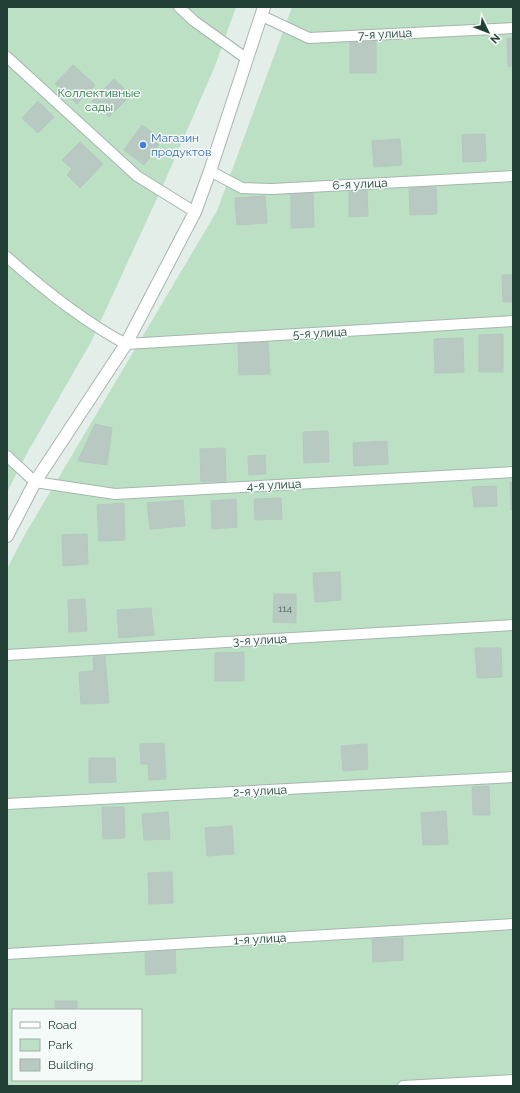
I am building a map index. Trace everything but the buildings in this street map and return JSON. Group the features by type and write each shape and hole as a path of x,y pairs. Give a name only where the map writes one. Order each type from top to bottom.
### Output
{"street":[{"path":"7,536 35,482 126,344 195,212 263,11"}],"lane":[{"path":"179,7 194,21 248,59"},
{"name":"7-я улица","path":"263,11 309,38 513,28"},
{"path":"7,57 137,176 195,212"},
{"name":"6-я улица","path":"210,171 242,188 272,189 513,176"},
{"path":"7,257 44,290 101,331 126,344"},
{"name":"5-я улица","path":"126,344 513,321"},
{"path":"7,456 35,482"},
{"name":"4-я улица","path":"35,482 116,494 513,472"},
{"name":"3-я улица","path":"7,655 513,625"},
{"name":"2-я улица","path":"7,804 513,777"},
{"name":"1-я улица","path":"7,954 513,924"},
{"path":"404,1086 513,1080"}],"green space":[{"name":"Коллективные сады","path":"7,7 236,7 215,66 164,183 91,342 26,455 7,492"},
{"path":"292,7 513,7 513,1086 7,1086 7,569 24,536 217,211"}],"place":[{"name":"Магазин продуктов","path":"143,145"}]}
